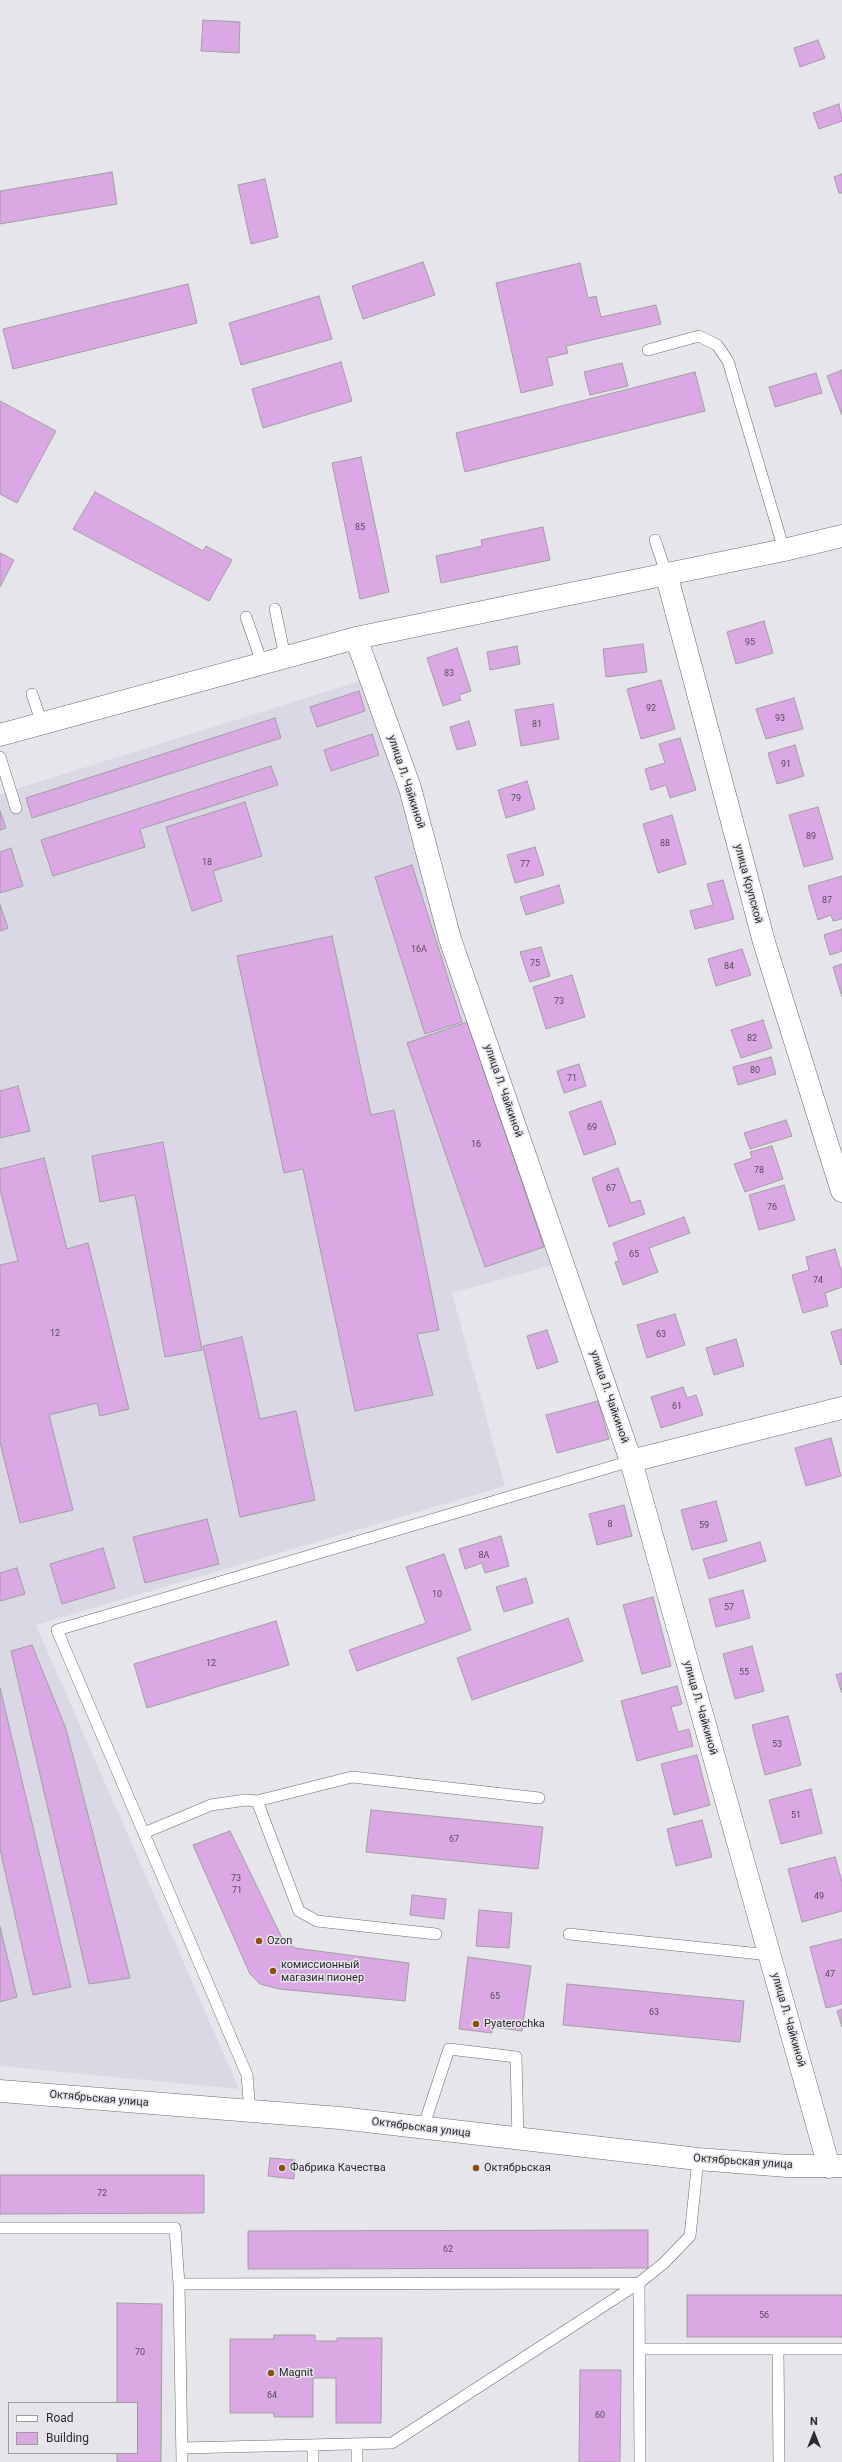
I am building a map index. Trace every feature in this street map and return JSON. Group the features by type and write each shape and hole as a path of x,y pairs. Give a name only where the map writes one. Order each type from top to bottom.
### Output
{"street":[{"path":"0,735 356,638 666,573 784,550 842,536"},
{"name":"улица Крупской","path":"666,573 764,942 842,1191"},
{"name":"улица Л. Чайкиной","path":"356,638 410,788 450,939 631,1461 770,1955 836,2166"},
{"path":"631,1461 842,1408"},
{"name":"Октябрьская улица","path":"0,2091 250,2111 422,2128 698,2160 836,2166"}],"lane":[{"path":"648,350 699,336 716,345 728,361 784,550"},
{"path":"655,540 666,573"},
{"path":"275,609 286,657"},
{"path":"246,617 262,663"},
{"path":"32,694 42,724"},
{"path":"0,757 16,808"},
{"path":"250,2111 247,2075 57,1630 631,1461"},
{"path":"144,1833 211,1805 246,1800 257,1801 352,1777 539,1798"},
{"path":"257,1801 300,1911 317,1921 436,1934"},
{"path":"569,1934 770,1955"},
{"path":"422,2128 449,2050 509,2056 516,2057 518,2139"},
{"path":"182,2448 392,2443 639,2283 664,2263 690,2236 698,2160"},
{"path":"0,2228 175,2228 179,2284 182,2462"},
{"path":"179,2284 639,2283"},
{"path":"639,2283 640,2462"},
{"path":"640,2349 842,2349"},
{"path":"778,2349 778,2462"},
{"path":"357,2444 357,2462"},
{"path":"313,2445 313,2462"}],"shaded area":[{"path":"363,680 567,1261 452,1293 505,1486 36,1625 239,2089 0,2066 0,794"}],"building":[{"path":"203,20 240,22 239,53 201,51"},
{"path":"818,40 825,58 800,67 794,48"},
{"path":"839,104 842,121 819,129 813,113"},
{"path":"112,172 117,204 0,224 0,191"},
{"path":"842,174 842,193 839,193 834,177"},
{"path":"265,179 278,237 251,244 238,185"},
{"path":"423,262 435,295 363,319 352,286"},
{"path":"580,263 588,298 596,296 601,317 656,305 661,324 566,346 568,353 547,358 553,385 521,393 496,283"},
{"path":"188,284 197,323 13,369 3,329"},
{"path":"319,296 332,339 241,365 229,323"},
{"path":"341,362 352,401 263,428 252,389"},
{"path":"622,363 628,386 590,395 584,372"},
{"path":"842,370 842,415 827,376"},
{"path":"695,372 705,411 465,472 456,433"},
{"path":"816,373 822,393 775,407 769,387"},
{"path":"0,401 56,431 17,503 0,494"},
{"path":"361,457 389,592 360,599 332,463"},
{"path":"95,492 203,551 206,546 232,560 209,601 73,529"},
{"path":"543,527 550,560 441,583 436,556 482,546 481,540"},
{"path":"0,553 14,560 0,587"},
{"path":"764,621 773,653 736,664 727,632"},
{"path":"643,644 647,672 606,677 603,649"},
{"path":"517,646 520,664 490,670 487,652"},
{"path":"457,648 471,691 459,695 461,700 443,706 427,658"},
{"path":"661,680 675,729 641,739 627,689"},
{"path":"359,691 365,711 317,727 310,707"},
{"path":"794,698 803,729 766,739 756,709"},
{"path":"553,704 559,739 521,746 515,710"},
{"path":"275,718 281,738 32,818 26,798"},
{"path":"469,721 476,745 457,750 450,727"},
{"path":"372,734 379,755 331,771 324,750"},
{"path":"680,738 696,790 670,798 666,785 651,790 645,769 665,763 659,744"},
{"path":"795,745 804,776 777,784 768,753"},
{"path":"271,766 278,785 140,829 145,847 53,876 41,840"},
{"path":"527,781 535,809 506,818 498,790"},
{"path":"245,802 262,856 213,871 222,901 192,911 166,827"},
{"path":"818,807 833,859 804,867 789,815"},
{"path":"0,811 6,828 0,830"},
{"path":"672,815 686,864 658,873 643,824"},
{"path":"535,847 544,875 515,883 507,855"},
{"path":"11,848 23,886 0,893 0,852"},
{"path":"412,865 462,1022 425,1034 375,877"},
{"path":"842,876 842,919 833,921 831,915 818,920 808,886"},
{"path":"723,880 734,919 695,929 690,911 713,905 707,884"},
{"path":"559,885 564,903 526,915 520,897"},
{"path":"0,905 8,928 0,931"},
{"path":"842,929 842,951 830,955 824,935"},
{"path":"332,936 371,1115 394,1110 439,1330 417,1334 433,1395 355,1411 303,1169 284,1173 237,956"},
{"path":"541,947 550,976 530,982 520,952"},
{"path":"742,949 751,975 716,986 708,959"},
{"path":"842,964 842,997 833,967"},
{"path":"572,975 585,1017 546,1029 533,987"},
{"path":"763,1020 772,1048 741,1058 731,1030"},
{"path":"467,1022 544,1247 485,1267 407,1043"},
{"path":"771,1057 776,1074 738,1085 733,1067"},
{"path":"579,1064 586,1086 564,1093 557,1071"},
{"path":"18,1086 30,1131 0,1138 0,1091"},
{"path":"601,1101 616,1144 584,1155 569,1112"},
{"path":"786,1120 792,1136 750,1149 744,1133"},
{"path":"163,1142 202,1350 165,1357 135,1195 100,1202 92,1156"},
{"path":"772,1146 783,1179 745,1192 734,1164 752,1158 750,1152"},
{"path":"44,1158 67,1249 88,1243 129,1409 100,1416 97,1403 49,1415 73,1510 20,1523 0,1442 0,1265 18,1261 0,1189 0,1169"},
{"path":"618,1168 631,1203 640,1200 645,1214 609,1227 592,1178"},
{"path":"784,1185 795,1220 759,1230 749,1195"},
{"path":"684,1217 690,1233 649,1248 658,1272 623,1285 615,1262 619,1261 613,1243"},
{"path":"835,1249 842,1273 842,1287 825,1293 828,1306 803,1313 792,1275 809,1270 806,1257"},
{"path":"675,1314 685,1345 647,1358 637,1325"},
{"path":"842,1329 842,1364 841,1365 831,1332"},
{"path":"547,1330 558,1362 537,1369 527,1336"},
{"path":"242,1337 260,1419 296,1411 315,1500 240,1517 203,1346"},
{"path":"736,1339 744,1366 714,1375 706,1348"},
{"path":"683,1387 687,1398 696,1395 703,1415 661,1428 651,1397"},
{"path":"598,1401 609,1439 557,1453 546,1415"},
{"path":"831,1438 841,1476 806,1486 795,1448"},
{"path":"716,1501 727,1541 692,1550 681,1510"},
{"path":"624,1505 632,1536 597,1545 589,1514"},
{"path":"207,1519 219,1564 145,1583 133,1537"},
{"path":"501,1536 509,1566 485,1573 482,1563 465,1569 459,1549"},
{"path":"760,1542 766,1561 709,1579 703,1559"},
{"path":"103,1548 115,1588 62,1604 50,1564"},
{"path":"444,1554 471,1630 357,1671 349,1650 426,1623 406,1567"},
{"path":"17,1568 25,1594 0,1601 0,1573"},
{"path":"526,1578 533,1603 504,1612 496,1587"},
{"path":"743,1590 750,1618 716,1627 709,1599"},
{"path":"653,1597 671,1666 642,1674 623,1605"},
{"path":"568,1618 583,1661 472,1700 457,1658"},
{"path":"276,1621 289,1665 147,1708 134,1664"},
{"path":"32,1645 66,1729 130,1978 89,1984 11,1651"},
{"path":"752,1646 764,1691 735,1699 723,1654"},
{"path":"842,1673 842,1693 836,1675"},
{"path":"677,1686 682,1704 671,1707 678,1732 689,1729 693,1746 637,1761 621,1701"},
{"path":"0,1688 71,1987 33,1995 0,1849"},
{"path":"788,1716 801,1765 765,1775 752,1725"},
{"path":"697,1755 710,1805 674,1815 661,1764"},
{"path":"811,1789 822,1833 781,1844 769,1800"},
{"path":"371,1810 543,1827 538,1869 366,1852"},
{"path":"702,1820 712,1857 676,1866 667,1829"},
{"path":"230,1831 282,1938 295,1948 409,1963 405,2001 279,1989 260,1984 250,1974 193,1845"},
{"path":"835,1857 842,1882 842,1911 802,1922 788,1869"},
{"path":"412,1895 446,1899 444,1919 410,1915"},
{"path":"479,1910 512,1913 509,1948 476,1946"},
{"path":"0,1927 17,1997 0,2002"},
{"path":"842,1939 842,2004 826,2008 810,1947"},
{"path":"468,1957 531,1966 522,2031 492,2027 492,2033 459,2029"},
{"path":"567,1984 744,2001 740,2042 563,2025"},
{"path":"842,2009 842,2027 837,2011"},
{"name":"Фабрика Качества","path":"270,2158 295,2160 294,2179 268,2176"},
{"path":"0,2175 204,2175 204,2213 0,2214"},
{"path":"648,2230 648,2268 248,2269 248,2231"},
{"path":"687,2295 842,2295 842,2337 687,2337"},
{"path":"117,2303 162,2304 161,2462 117,2462 117,2454 138,2454 138,2402 117,2402"},
{"path":"274,2335 315,2335 315,2341 337,2341 337,2338 382,2338 381,2423 336,2423 336,2378 313,2378 313,2417 274,2417 274,2413 230,2413 230,2339 274,2339"},
{"path":"580,2370 621,2370 620,2462 579,2462"}],"place":[{"name":"Ozon","path":"259,1941"},
{"name":"комиссионный магазин пионер","path":"273,1971"},
{"name":"Pyaterochka","path":"476,2024"},
{"name":"Фабрика Качества","path":"282,2168"},
{"name":"Октябрьская","path":"476,2168"},
{"name":"Magnit","path":"271,2373"}]}
